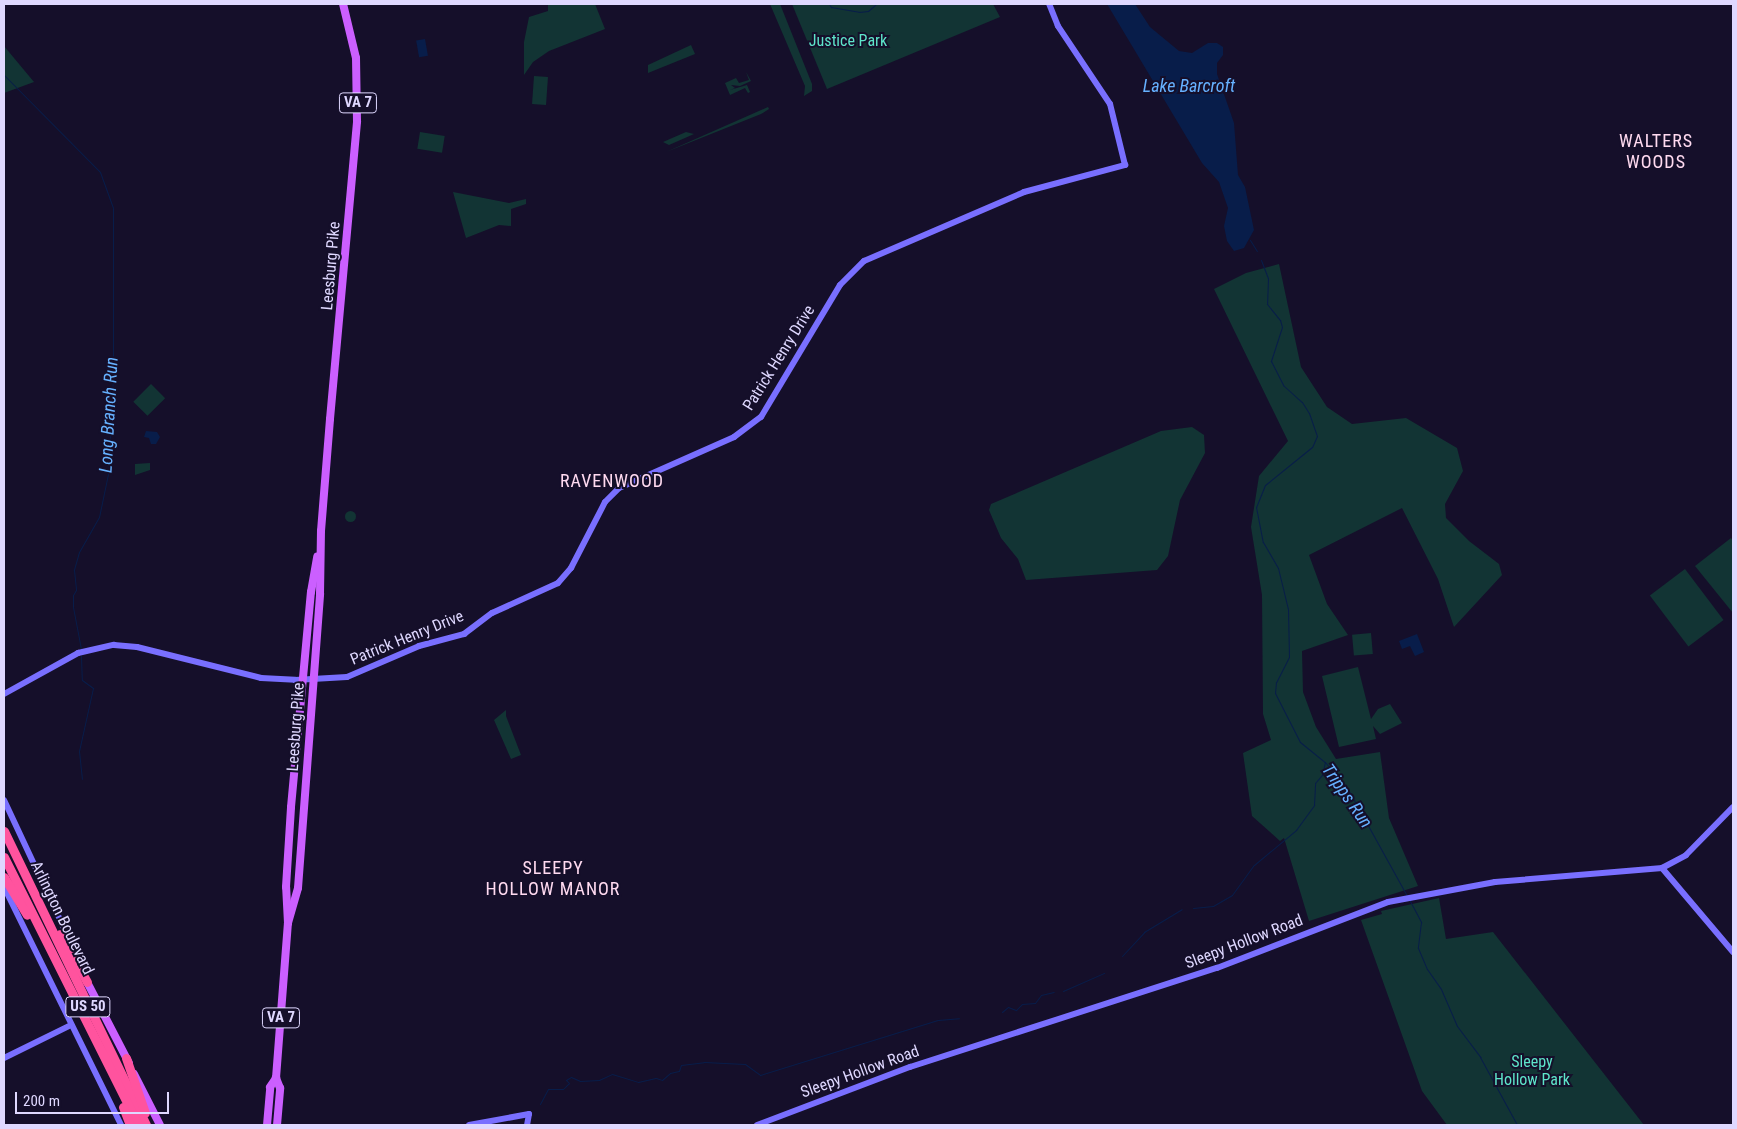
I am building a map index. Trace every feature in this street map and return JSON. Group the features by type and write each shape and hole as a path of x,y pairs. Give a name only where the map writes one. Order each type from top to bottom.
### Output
{"highway":[{"name":"Arlington Boulevard","path":"4,832 148,1125"},
{"name":"Arlington Boulevard","path":"4,856 138,1125"},
{"path":"4,877 61,969"},
{"path":"32,889 87,982"},
{"path":"85,1020 130,1125"},
{"path":"126,1058 148,1125"}],"main road":[{"name":"Leesburg Pike","path":"288,923 298,888 320,594 321,530 357,122 356,58 343,4"},
{"name":"Leesburg Pike","path":"277,1125 280,1088 276,1078 288,923 286,887 310,592 321,530"},
{"path":"87,982 160,1125"},
{"name":"Leesburg Pike","path":"267,1125 270,1087 276,1078"}],"street":[{"name":"Patrick Henry Drive","path":"6,691 89,649 131,646 248,675 314,680 356,674 391,656 464,634 492,613 558,583 571,568 605,502 619,488 734,437 761,417 840,285 864,261 1016,196 1125,166 1110,104 1058,26 1048,4"},
{"path":"4,800 77,950 87,982"},
{"name":"Sleepy Hollow Road","path":"757,1125 910,1067 1217,968 1392,901 1495,882 1662,868 1686,855 1733,806"},
{"path":"1662,868 1733,952"},
{"path":"4,887 121,1125"},
{"path":"4,1058 72,1025"},
{"path":"469,1125 529,1114 526,1125"}],"green space":[{"path":"548,4 595,4 605,29 549,51 533,62 524,75 524,42 529,17 548,11"},
{"path":"770,4 780,4 812,84 812,91 804,96 805,86"},
{"name":"Justice Park","path":"792,4 993,4 1000,17 827,89"},
{"path":"691,45 695,54 648,73 648,65"},
{"path":"4,46 34,82 4,93"},
{"path":"746,72 751,81 740,86 731,85 735,88 730,90 747,85 750,92 748,93 745,88 730,95 725,83 736,78 739,83 749,80"},
{"path":"534,76 548,77 546,105 532,104"},
{"path":"768,107 769,109 761,114 666,152"},
{"path":"420,132 445,136 442,153 417,149"},
{"path":"686,132 694,134 669,145 663,142"},
{"path":"453,192 509,203 526,199 526,204 511,209 511,226 499,225 466,238"},
{"path":"1279,264 1301,367 1327,407 1352,424 1406,418 1457,448 1463,471 1445,504 1446,518 1469,541 1499,564 1502,575 1454,627 1438,579 1402,508 1309,555 1327,604 1348,635 1302,651 1303,692 1316,727 1336,759 1380,752 1389,818 1418,886 1309,921 1284,838 1280,841 1252,816 1243,753 1271,740 1263,714 1262,595 1251,527 1259,476 1288,441 1214,289 1246,273"},
{"path":"151,384 165,398 147,416 133,402"},
{"path":"1192,427 1204,435 1205,453 1180,500 1168,556 1157,570 1026,580 1018,559 1001,538 989,510 991,504 1161,431"},
{"path":"150,463 150,470 135,475 135,464"},
{"path":"348,511 352,511 355,516 354,520 348,521 345,518 345,514"},
{"path":"1731,538 1733,541 1733,613 1695,566"},
{"path":"1685,569 1724,620 1688,647 1650,595"},
{"path":"1371,633 1373,654 1354,656 1352,635"},
{"path":"1358,667 1371,719 1378,709 1390,704 1402,723 1380,734 1373,726 1376,739 1339,747 1322,676"},
{"path":"506,710 506,716 521,755 511,759 494,720"},
{"name":"Sleepy Hollow Park","path":"1439,898 1446,939 1493,932 1644,1125 1447,1125 1422,1091 1361,920 1382,914 1381,911"}],"water":[{"name":"Lake Barcroft","path":"1107,4 1135,4 1150,27 1179,51 1192,53 1208,43 1217,43 1223,47 1223,55 1217,63 1217,74 1234,123 1238,175 1245,187 1254,230 1244,248 1234,251 1227,241 1224,226 1228,208 1219,182 1202,163"},
{"path":"425,39 428,56 419,57 416,41"},
{"path":"146,431 157,432 160,437 156,444 151,444 149,438 144,437"},
{"path":"1417,634 1424,652 1415,656 1410,646 1402,649 1399,641"}],"waterway":[{"path":"829,4 831,7 859,12 868,11 876,4"},
{"path":"878,4 886,4"},
{"name":"Long Branch Run","path":"4,75 100,172 113,208 113,376 108,474 99,517 79,552 74,570 76,590 73,595 73,607 81,649"},
{"path":"1250,240 1257,251"},
{"name":"Tripps Run","path":"1261,260 1268,278 1267,304 1280,320 1282,327 1271,361 1284,386 1302,402 1309,413 1317,436 1312,447 1265,485 1256,507 1263,542 1278,568 1288,609 1289,657 1276,682 1275,693 1300,742 1325,762 1350,793 1407,896"},
{"name":"Long Branch Run","path":"81,656 82,680 93,688 79,751 82,779"},
{"path":"1193,908 1213,906 1232,895 1254,865 1296,830 1314,805 1315,783 1322,775 1325,762"},
{"name":"Tripps Run","path":"1410,901 1421,922 1418,948 1427,969 1441,989 1457,1026 1480,1057 1517,1125"},
{"path":"1122,956 1144,932 1182,909"},
{"path":"1063,991 1104,973"},
{"path":"1002,1012 1008,1007 1016,1010 1022,1004 1035,1003 1041,995 1054,992"},
{"path":"540,1104 548,1089 563,1089 569,1083 566,1080 571,1077 580,1081 599,1080 612,1074 638,1082 656,1078 662,1080 670,1073 679,1071 681,1065 704,1062 745,1064 760,1075 938,1020 959,1018"}],"district":[{"name":"WALTERS WOODS","path":"1656,152"},
{"name":"RAVENWOOD","path":"612,481"},
{"name":"SLEEPY HOLLOW MANOR","path":"553,880"}]}
